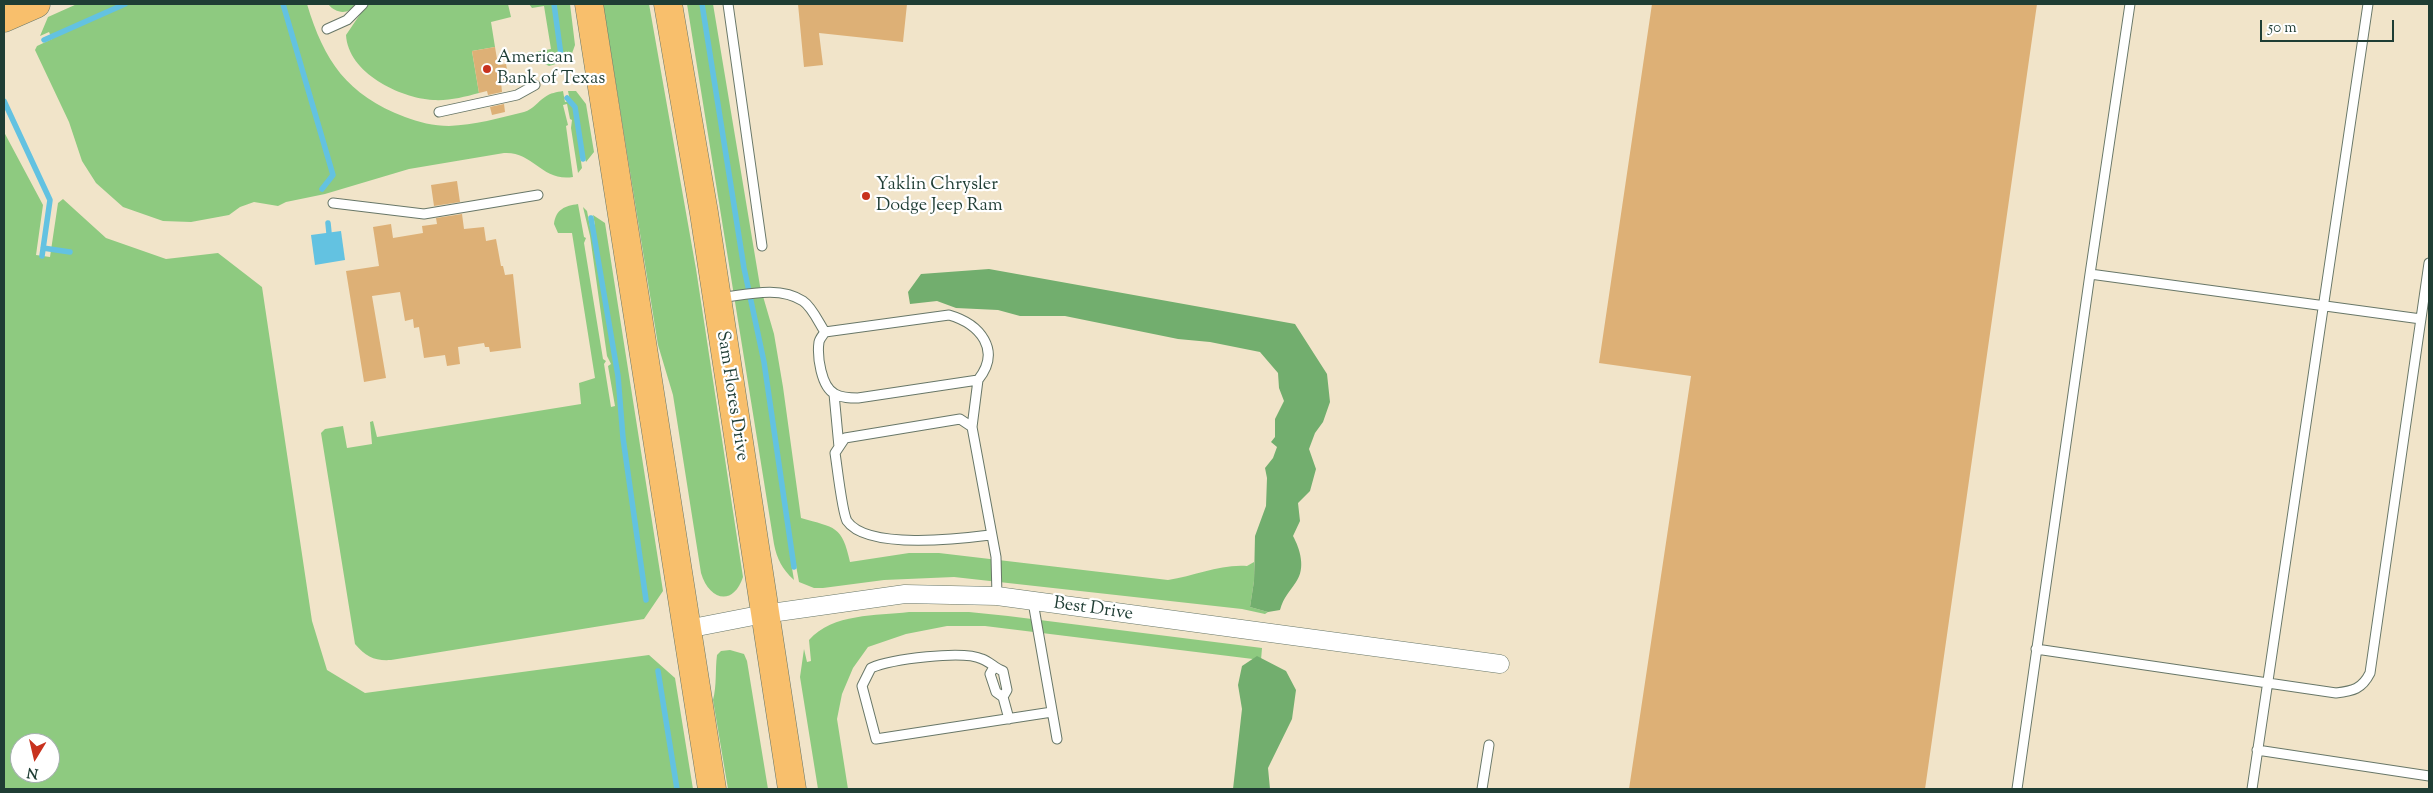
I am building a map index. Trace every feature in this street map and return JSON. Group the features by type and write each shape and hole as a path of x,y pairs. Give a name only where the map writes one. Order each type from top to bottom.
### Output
{"main road":[{"path":"4,18 36,4"},
{"path":"589,4 712,789"},
{"name":"Sam Flores Drive","path":"668,4 716,298 792,789"}],"street":[{"name":"Best Drive","path":"687,629 764,614 905,594 997,596 1500,664"}],"lane":[{"path":"327,29 347,20 362,4"},
{"path":"728,4 762,246"},
{"path":"2017,789 2130,4"},
{"path":"2252,789 2368,4"},
{"path":"439,112 517,95 535,84"},
{"path":"333,203 424,214 538,195"},
{"path":"2036,649 2336,693 2350,691 2364,684 2370,673 2429,263"},
{"path":"2090,274 2323,304 2421,319"},
{"path":"716,298 768,292 787,294 804,301 825,332"},
{"path":"978,380 858,398 834,394 827,388 820,361 819,340 825,332 949,315 964,319 979,330 986,342 988,361 984,372 978,380 972,427 990,535 996,557 997,596"},
{"path":"834,394 839,447"},
{"path":"972,427 960,419 845,438 835,453 846,520 862,534 884,538 951,540 990,535"},
{"path":"1033,602 1057,739"},
{"path":"1009,719 1003,697 996,692 990,674 994,667 982,658 938,655 881,664 871,668 862,686 876,739 1009,719 1052,712"},
{"path":"1482,789 1489,745"},
{"path":"2258,750 2429,776"}],"green space":[{"path":"77,4 307,4 321,43 341,74 353,87 385,108 415,121 443,126 458,125 487,121 524,112 556,92 563,91 565,102 570,101 568,91 576,91 586,104 594,152 586,162 584,154 580,155 582,168 578,173 571,128 572,120 570,119 567,104 563,105 568,125 566,126 573,177 553,175 523,157 504,153 409,169 325,194 286,202 278,206 254,202 240,207 229,215 191,222 163,221 123,207 96,183 82,161 69,122 35,50 37,46 52,39 49,32 40,36 48,17"},
{"path":"328,4 356,4 350,10 342,12 335,10"},
{"path":"367,4 508,4 511,17 491,22 495,47 472,51 479,93 451,99 433,100 391,89 366,72 356,61 349,49 346,35"},
{"path":"529,4 570,4 575,45 570,59 564,62 563,51 557,52 559,63 549,66 539,61 536,52 551,49 544,6 532,8"},
{"path":"603,4 649,4 696,269 743,577 739,587 727,596 715,594 705,582 701,573 673,395 658,345"},
{"path":"687,4 713,4 760,286 774,334 801,518 822,524 840,534 850,562 909,553 939,553 1168,580 1217,568 1247,566 1254,562 1254,581 1250,607 1268,612 1265,614 1242,609 954,577 884,580 814,588 799,582 795,560 791,562 794,580 786,572 774,544"},
{"path":"4,132 43,205 36,255 50,257 58,203 63,199 106,238 166,259 218,253 262,287 312,621 327,670 365,693 649,655 675,678 693,789 4,789"},
{"path":"578,204 584,237 586,238 584,243 603,359 606,361 604,364 611,407 615,406 608,366 611,364 607,356 590,236 583,207 587,211 590,226 595,225 593,215 605,223 663,591 644,619 391,660 380,660 371,657 355,644 321,433 325,429 343,426 347,448 372,444 370,422 373,421 377,437 581,404 579,383 595,378 572,233 558,233 554,224 557,215 562,209"},
{"path":"989,269 1295,324 1327,374 1330,402 1323,422 1315,433 1309,449 1316,469 1310,491 1298,503 1300,521 1293,536 1300,553 1301,571 1280,610 1268,612 1250,607 1254,581 1255,536 1266,506 1267,478 1265,468 1273,458 1277,447 1271,442 1275,437 1275,419 1284,401 1279,388 1278,373 1260,352 1210,342 1178,339 1065,316 1020,316 998,310 956,308 937,301 910,304 908,292 921,274"},
{"path":"909,612 969,612 1262,648 1261,660 985,626 947,626 906,634 868,647 853,668 842,694 837,719 848,789 818,789 800,677 804,649 807,662 811,661 809,640 819,631 842,620 869,615"},
{"path":"730,650 744,654 747,661 768,789 728,789 713,700 717,655 721,651"},
{"path":"1257,656 1286,671 1296,690 1292,719 1268,768 1270,789 1233,789 1242,709 1238,685 1242,666"}],"water":[{"path":"341,231 345,260 315,265 311,235"}],"building":[{"path":"798,4 907,4 903,42 819,33 823,65 804,67"},
{"path":"1652,4 2037,4 1925,789 1629,789 1691,376 1599,363"},
{"name":"American Bank of Texas","path":"495,47 498,65 506,64 509,80 501,82 502,92 488,95 487,91 479,93 472,51"},
{"path":"504,104 505,112 492,115 490,107"},
{"path":"457,181 460,202 434,206 431,185"},
{"path":"462,214 464,229 484,227 486,241 496,239 501,266 503,266 505,275 513,274 521,348 490,352 489,347 485,347 484,343 458,347 460,364 447,366 445,355 424,358 419,327 414,328 413,319 405,321 400,292 372,296 386,378 364,382 346,271 379,266 373,227 391,224 393,238 423,233 422,226 437,224 436,218"}],"waterway":[{"path":"44,40 125,4"},
{"path":"283,4 333,175 322,189"},
{"path":"554,4 561,55"},
{"path":"702,4 744,268 764,362 794,567"},
{"path":"567,98 575,107 583,159"},
{"path":"4,101 50,200 42,256"},
{"path":"591,218 618,376 623,438 646,600"},
{"path":"328,223 329,233"},
{"path":"43,248 70,252"},
{"path":"658,671 677,789"}],"place":[{"name":"American Bank of Texas","path":"487,69"},
{"name":"Yaklin Chrysler Dodge Jeep Ram","path":"866,196"}]}
